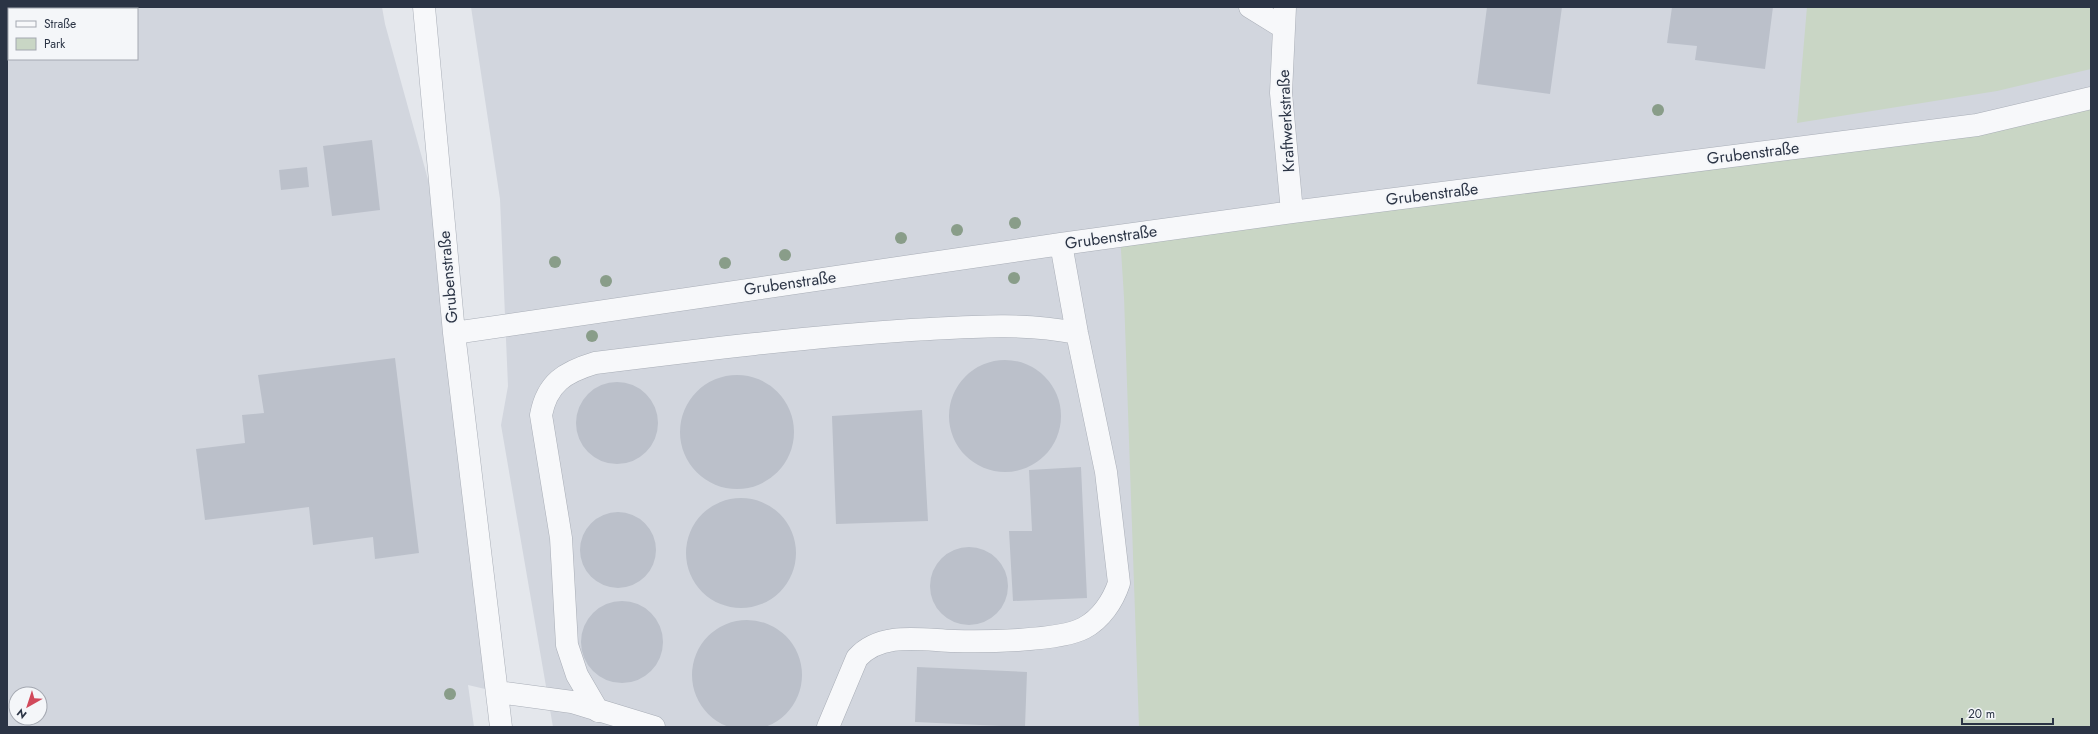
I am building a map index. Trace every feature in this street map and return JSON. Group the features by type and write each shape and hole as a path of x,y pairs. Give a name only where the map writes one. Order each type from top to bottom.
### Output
{"street":[{"name":"Grubenstraße","path":"424,7 454,333 1061,244 1292,212 1977,125 2091,98"},
{"path":"1250,7 1285,17"},
{"name":"Kraftwerkstraße","path":"1285,17 1281,93 1292,212"},
{"path":"828,727 857,658 864,650 876,643 902,639 972,642 1057,636 1084,628 1100,615 1114,598 1119,583 1106,472 1077,333 1061,244"},
{"path":"598,711 577,675 567,645 561,538 541,415 544,402 561,376 595,363 827,335 1003,325 1047,328 1077,333"},
{"path":"454,333 501,727"},
{"path":"498,692 572,702 654,727"}],"shaded area":[{"path":"7,7 382,7 385,24 445,241 498,692 468,685 474,727 7,727"},
{"path":"471,7 2091,7 2091,727 553,727 501,425 508,386 500,199"}],"green space":[{"path":"1807,7 2091,7 2091,69 1997,91 1797,123"},
{"path":"2091,109 2091,727 1139,727 1124,297 1120,235"}],"building":[{"path":"1487,7 1562,7 1550,94 1477,84"},
{"path":"1672,7 1773,7 1765,69 1695,60 1697,46 1667,43"},
{"path":"372,140 380,210 332,216 323,146"},
{"path":"307,167 309,187 281,190 279,170"},
{"path":"395,358 419,553 375,559 373,537 313,545 309,507 205,520 196,449 245,443 242,415 264,413 258,375"},
{"path":"1005,360 1026,365 1036,370 1044,377 1051,385 1056,395 1061,416 1056,437 1051,447 1044,455 1036,462 1026,467 1005,472 984,467 974,462 966,455 959,447 954,437 949,416 954,395 959,385 966,377 974,370 984,365"},
{"path":"737,375 748,376 759,380 777,392 789,410 793,421 793,443 789,454 777,472 759,484 748,488 737,489 726,488 715,484 697,472 685,454 681,443 680,432 681,421 685,410 697,392 715,380 726,376"},
{"path":"617,382 633,385 646,394 655,407 658,423 655,439 646,452 633,461 617,464 601,461 588,452 579,439 576,423 579,407 588,394 601,385"},
{"path":"922,410 928,521 836,524 832,416"},
{"path":"1081,467 1087,598 1013,601 1009,531 1032,531 1029,470"},
{"path":"741,498 762,502 772,507 780,514 787,522 792,532 796,553 792,574 787,584 780,592 772,599 762,604 741,608 720,604 710,599 702,592 695,584 690,574 686,553 690,532 695,522 702,514 710,507 720,502"},
{"path":"610,512 626,512 639,518 650,529 656,542 654,565 639,582 626,588 610,588 597,582 582,565 580,558 580,542 586,529 603,514"},
{"path":"969,547 984,550 991,554 1001,564 1005,571 1008,586 1005,601 1001,608 991,618 984,622 969,625 954,622 947,618 937,608 933,601 930,586 933,571 937,564 947,554 954,550"},
{"path":"622,601 638,604 651,613 660,626 663,642 660,658 651,671 638,680 622,683 606,680 593,671 584,658 581,642 584,626 593,613 606,604"},
{"path":"747,620 758,621 768,625 786,636 797,654 801,664 801,686 797,696 786,714 768,725 758,729 747,730 736,729 726,725 708,714 697,696 693,686 692,675 693,664 697,654 708,636 726,625 736,621"},
{"path":"917,667 1027,672 1025,727 915,722"}]}
